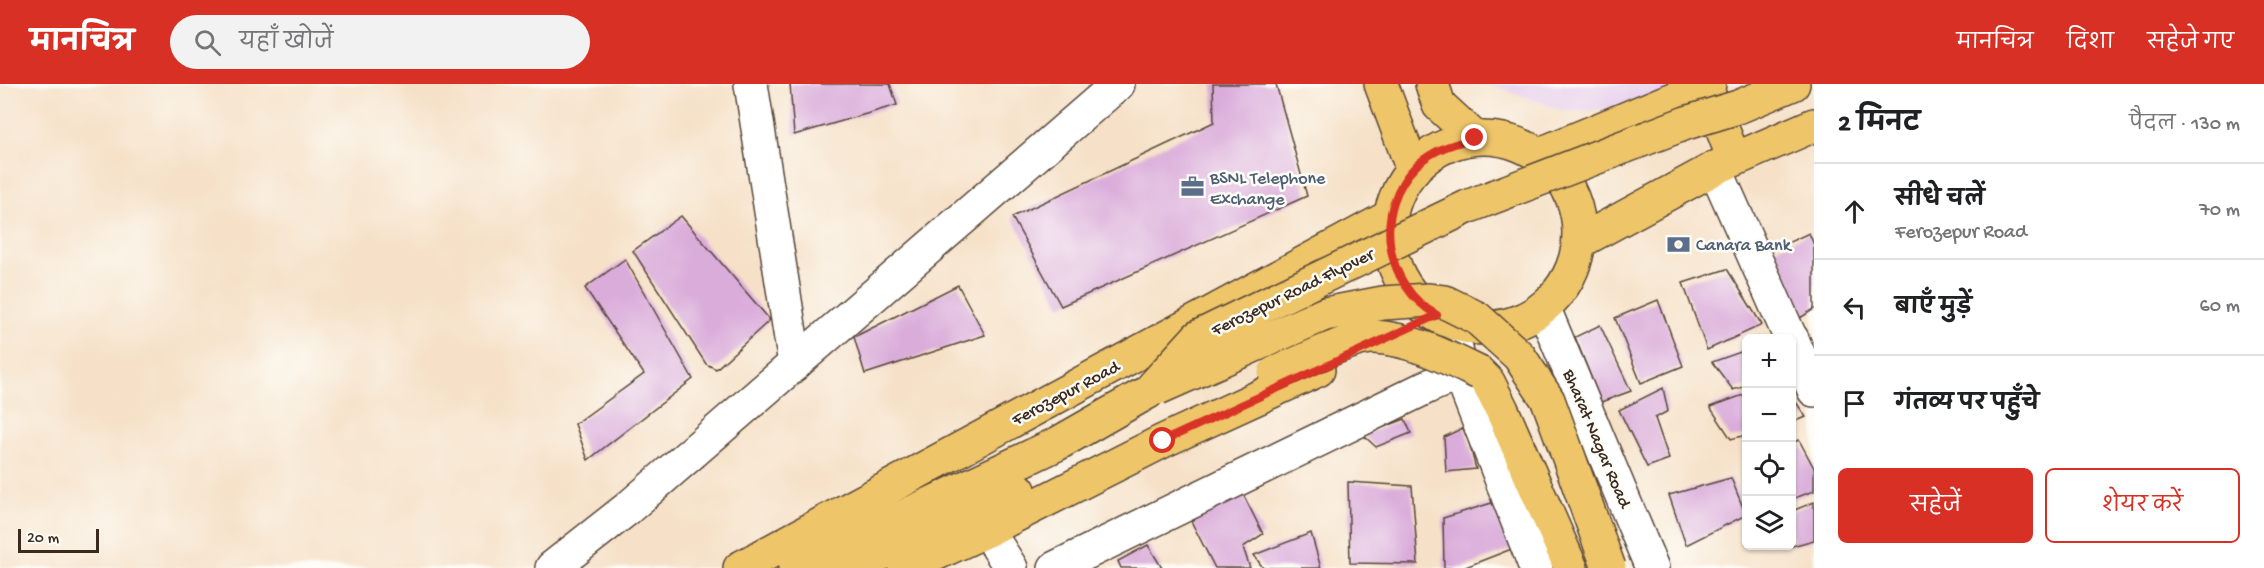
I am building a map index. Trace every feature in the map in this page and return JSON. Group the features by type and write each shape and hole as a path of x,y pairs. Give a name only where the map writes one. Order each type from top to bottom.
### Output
{"main road":[{"path":"1381,84 1413,170"},
{"path":"1432,84 1439,105 1475,138"},
{"name":"Ferozepur Road Flyover","path":"795,568 1057,444 1148,392 1198,337 1467,207 1686,123 1738,107 1793,84"},
{"path":"1538,155 1707,85 1724,163"},
{"path":"1579,242 1724,163 1814,125"},
{"path":"1475,138 1501,139 1538,155 1552,166 1571,192 1580,223 1578,255 1566,285 1544,309 1516,324 1484,329 1424,308 1402,283 1390,254 1390,216 1398,191 1413,170 1444,147 1475,138"},
{"name":"Ferozepur Road","path":"753,565 1390,216"},
{"path":"1148,392 1324,314 1383,303 1429,300 1445,302 1455,319 1519,356 1548,400 1609,568"},
{"path":"905,568 987,530 1163,441 1455,319"},
{"path":"850,568 1337,346 1373,337 1422,347 1488,382 1572,568"}],"street":[{"path":"751,84 795,364"},
{"path":"552,568 627,509 1118,84"},
{"path":"1724,163 1789,334"},
{"name":"Bharat Nagar Road","path":"1544,309 1652,568"},
{"path":"1455,319 1470,373 1536,568"},
{"path":"1796,350 1814,390"},
{"path":"1055,568 1416,393 1470,373"},
{"path":"987,530 1011,568"}],"shaded area":[{"path":"1489,84 1691,84 1645,106 1566,112"}],"building":[{"path":"790,84 890,84 897,105 794,135"},
{"path":"1213,84 1276,84 1307,196 1061,306 1012,217 1214,122"},
{"path":"681,216 770,320 716,369 706,364 633,251"},
{"path":"1809,233 1814,245 1814,309 1797,320 1770,251"},
{"path":"625,259 693,379 588,460 575,424 644,374 585,288"},
{"path":"1727,269 1762,325 1707,350 1683,283"},
{"path":"958,285 985,335 865,374 854,337"},
{"path":"1658,300 1683,366 1641,383 1615,318"},
{"path":"1600,325 1631,391 1601,402 1575,337"},
{"path":"1742,351 1742,387 1733,390 1712,362"},
{"path":"1663,388 1668,411 1655,418 1669,459 1647,467 1619,410"},
{"path":"1742,395 1742,436 1731,439 1710,407"},
{"path":"1796,402 1806,417 1796,421"},
{"path":"1405,419 1411,433 1376,447 1363,435"},
{"path":"1465,427 1476,469 1446,472 1444,437"},
{"path":"1799,440 1814,468 1814,491 1796,498 1796,442"},
{"path":"1731,478 1742,505 1742,517 1686,545 1669,495"},
{"path":"1348,482 1412,486 1418,564 1350,563"},
{"path":"1242,492 1263,534 1243,547 1250,568 1215,568 1191,521"},
{"path":"1495,502 1514,548 1463,568 1444,568 1443,518"},
{"path":"1814,502 1814,540 1796,545 1796,509"},
{"path":"1311,533 1321,568 1263,568 1254,555"},
{"path":"1148,545 1162,568 1121,568 1118,561"}],"place":[{"name":"BSNL Telephone Exchange","path":"1192,187"},
{"name":"Canara Bank","path":"1678,244"}],"route":[{"path":"1163,441 1437,315 1424,308 1402,283 1390,254 1389,222 1398,191 1417,165 1444,147 1475,138"}]}
